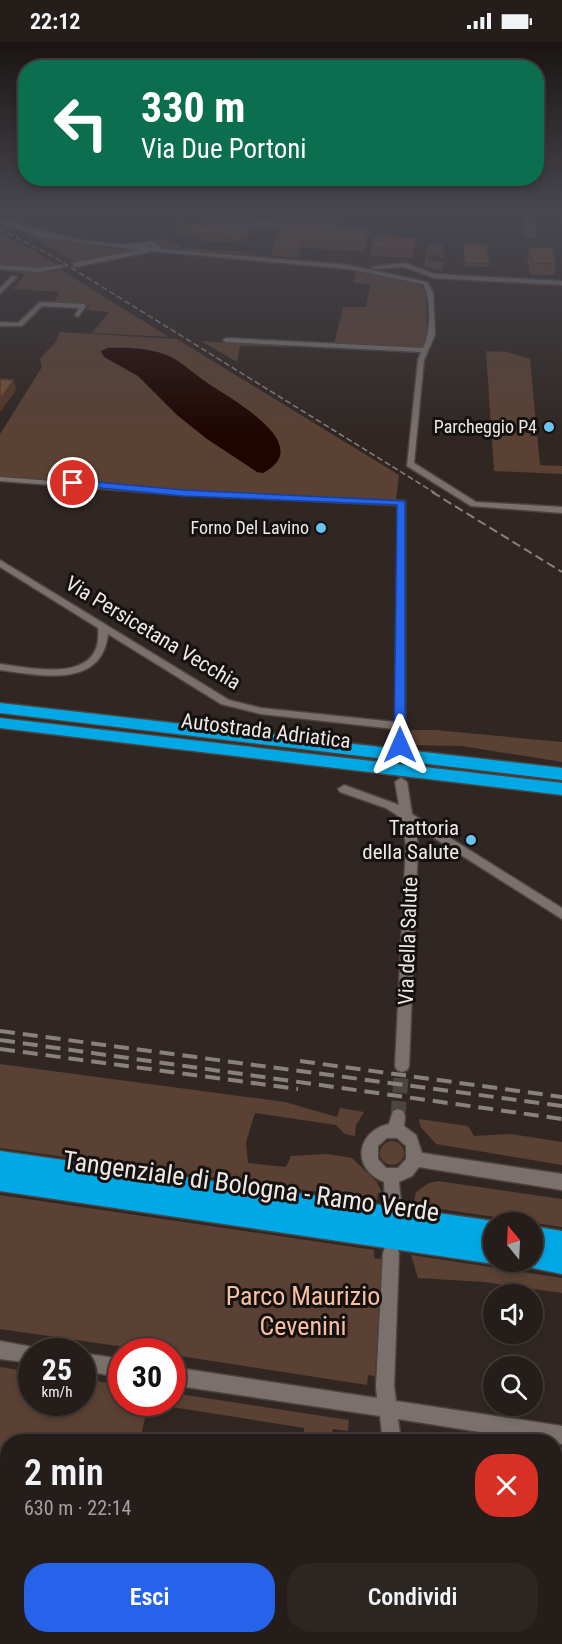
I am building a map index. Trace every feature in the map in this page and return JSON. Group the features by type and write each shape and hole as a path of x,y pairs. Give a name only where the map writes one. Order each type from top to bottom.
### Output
{"highway":[{"name":"Autostrada Adriatica","path":"0,708 562,774"},
{"name":"Autostrada Adriatica","path":"0,723 562,789"},
{"name":"Tangenziale di Bologna - Ramo Verde","path":"0,1162 483,1231"},
{"name":"Tangenziale di Bologna - Ramo Verde","path":"0,1180 483,1250"},
{"path":"543,1240 562,1243"},
{"path":"543,1259 562,1262"}],"street":[{"path":"428,288 431,300 432,335 421,360 410,464 470,503 562,510"},
{"path":"0,324 20,325 37,306 45,303 83,306 78,315"},
{"path":"226,340 426,350"},
{"path":"0,479 183,493 402,503 400,745"},
{"name":"Via Persicetana Vecchia","path":"0,563 214,696 237,706 261,711 400,726"},
{"path":"0,667 68,673 79,670 90,665 102,643 103,628"},
{"path":"102,643 117,637"},
{"name":"Via della Salute","path":"400,782 411,836 402,1066"},
{"path":"344,789 390,805 562,914"},
{"path":"396,1124 402,1134 413,1144 416,1159 404,1173 391,1175 377,1169 369,1156 369,1149 374,1137 396,1124"},
{"path":"416,1159 562,1182"},
{"path":"391,1175 393,1202"},
{"path":"391,1252 386,1408 391,1434"},
{"path":"0,1350 18,1352"},
{"path":"186,1378 555,1434"}],"green space":[{"path":"90,288 169,337 92,333 109,312 86,310 90,305 54,302 60,292 13,289"},
{"path":"369,288 422,288 426,291 427,341 424,347 334,345 343,307 366,307"},
{"path":"60,332 177,339 399,475 396,500 186,491 0,478 0,434 42,367 40,358 55,343"},
{"path":"201,341 296,347 240,346 237,362"},
{"path":"486,351 508,352 530,359 540,465 562,466 562,474 494,471"},
{"path":"409,730 435,730 562,742 562,762 462,746 407,745"},
{"path":"0,1064 285,1102 337,1117 340,1108 364,1112 356,1125 355,1136 345,1134 336,1125 255,1113 246,1142 248,1163 286,1167 291,1156 327,1154 352,1158 377,1182 382,1193 378,1193 377,1200 0,1148"},
{"path":"419,1119 468,1126 474,1136 511,1134 562,1142 562,1165 436,1144 420,1126"},
{"path":"387,1141 397,1141 404,1148 404,1158 397,1165 387,1165 380,1158 380,1148"},
{"path":"438,1181 562,1199 562,1227 543,1224 543,1212 483,1212 483,1215 413,1205 416,1192 429,1183"},
{"name":"Parco Maurizio Cevenini","path":"0,1195 374,1250 374,1258 382,1259 375,1376 368,1375 367,1385 186,1357 186,1338 108,1338 108,1345 96,1343 96,1338 62,1338 0,1329"},
{"path":"411,1255 483,1266 483,1272 523,1272 562,1278 562,1293 543,1290 543,1284 498,1284 418,1278"},
{"path":"0,1367 18,1370 18,1416 96,1416 96,1381 108,1383 108,1416 145,1416 141,1434 0,1434"},
{"path":"186,1395 349,1420 348,1431 333,1429 332,1434 304,1434 304,1428 186,1409"}],"shaded area":[{"path":"108,348 148,350 164,354 181,363 250,411 264,424 275,436 280,449 277,462 263,473 257,472 207,439 177,415 138,376 104,357 101,351"}],"building":[{"path":"0,379 14,380 0,399"}],"tunnel":[{"path":"398,1116 402,1066"}],"railway":[{"path":"104,288 435,493"},
{"path":"432,492 562,572"},
{"path":"0,1031 562,1106"},
{"path":"0,1040 562,1119"},
{"path":"0,1049 298,1089"},
{"path":"300,1061 562,1097"}],"place":[{"name":"Parcheggio P4","path":"549,427"},
{"name":"Forno Del Lavino","path":"321,528"},
{"name":"Trattoria della Salute","path":"471,840"}],"route":[{"path":"73,483 183,493 402,503 400,745"}]}
